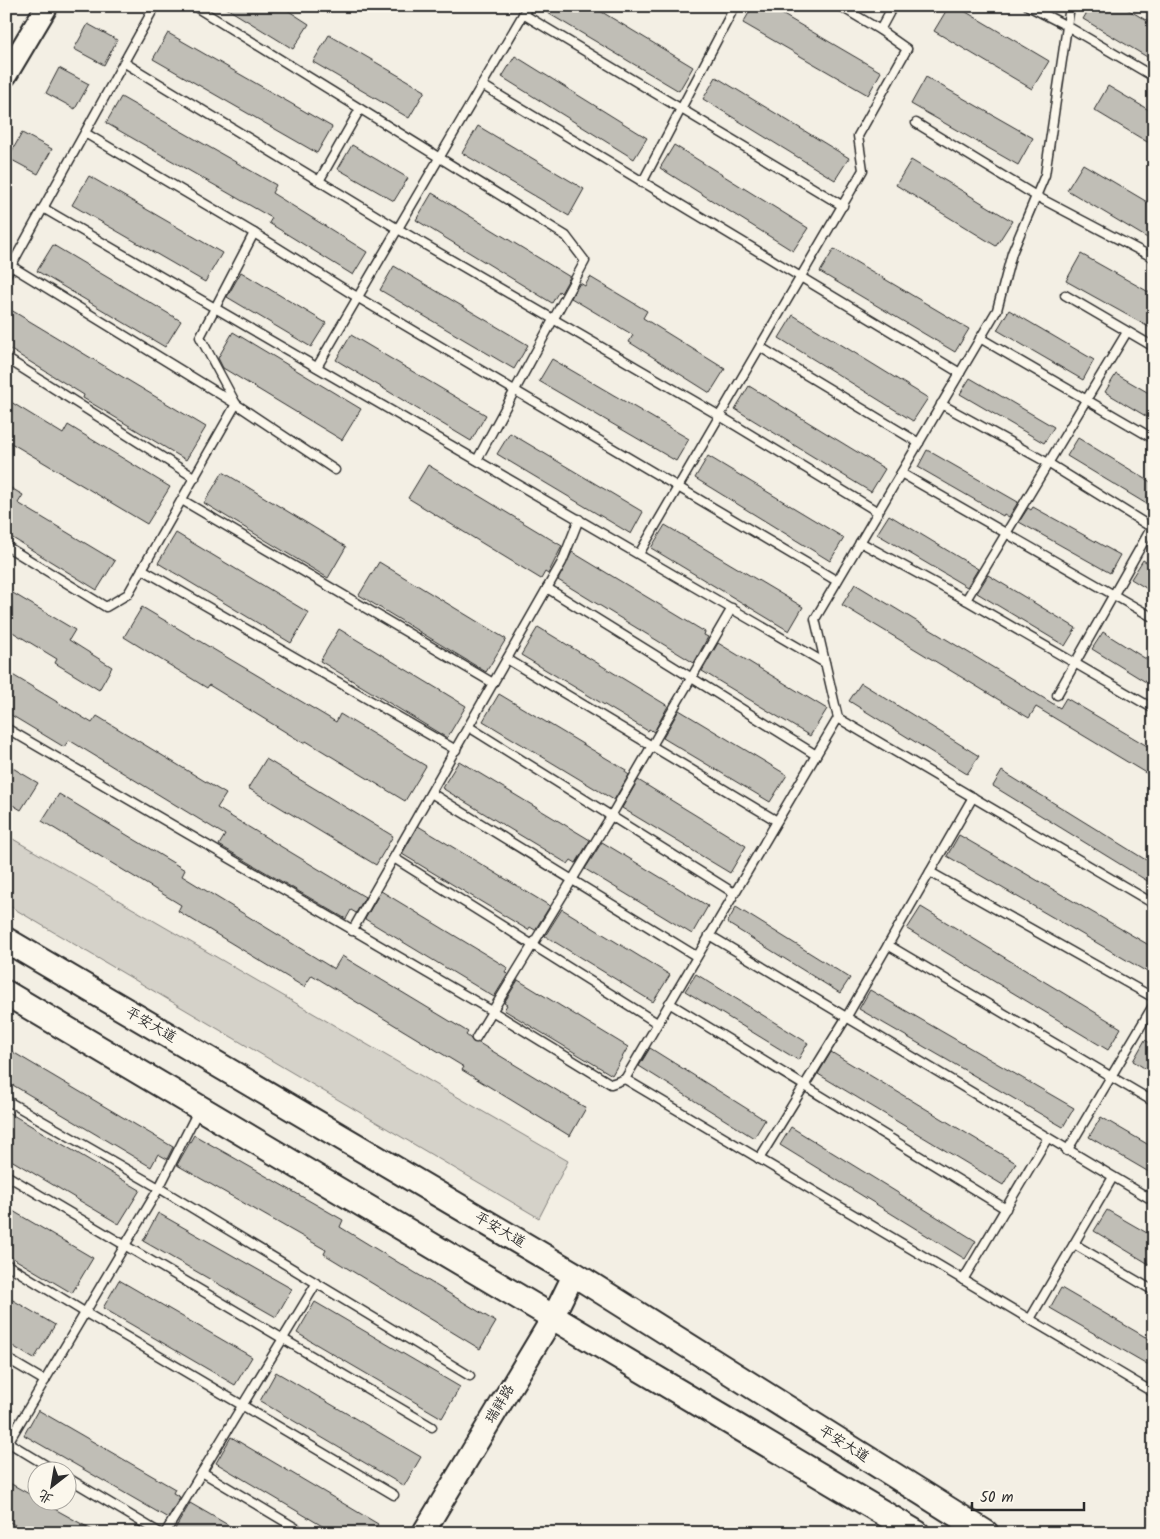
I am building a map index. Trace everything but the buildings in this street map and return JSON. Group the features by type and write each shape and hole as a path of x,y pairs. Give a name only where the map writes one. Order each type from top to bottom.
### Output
{"main road":[{"name":"平安大道","path":"6,940 574,1274 986,1533"},
{"path":"6,993 917,1533"}],"street":[{"path":"6,76 47,6"},
{"name":"瑞祥路","path":"423,1533 552,1317 574,1274"}],"lane":[{"path":"6,275 155,6"},
{"path":"194,6 566,236 585,261 477,460"},
{"path":"317,367 528,6"},
{"path":"642,183 735,6"},
{"path":"639,554 863,170 858,136 907,49 840,6"},
{"path":"880,30 894,6"},
{"path":"1028,6 1154,76"},
{"path":"6,728 492,1011 612,1084 625,1078 838,718 815,619 997,310 1012,253 1045,176 1070,6"},
{"path":"524,14 843,206"},
{"path":"125,63 398,229 720,416 878,512"},
{"path":"482,86 800,279 960,373"},
{"path":"319,181 360,109"},
{"path":"916,123 1036,196 1154,258"},
{"path":"85,133 254,233 357,298 837,581"},
{"path":"43,208 825,663"},
{"path":"236,404 200,337 254,233"},
{"path":"11,266 236,404 335,470"},
{"path":"1065,295 1154,347"},
{"path":"966,600 1127,332"},
{"path":"980,338 1154,439"},
{"path":"760,347 919,443"},
{"path":"6,358 195,478"},
{"path":"6,546 106,607 128,594 236,404"},
{"path":"941,404 1048,463 1153,526 1056,695"},
{"path":"901,473 1154,618"},
{"path":"182,500 493,683"},
{"path":"352,931 562,562 579,519"},
{"path":"860,542 966,600 1154,709"},
{"path":"142,569 456,750"},
{"path":"547,588 816,754"},
{"path":"476,1038 611,816 732,608"},
{"path":"507,659 777,821"},
{"path":"838,718 1154,904"},
{"path":"469,727 734,892"},
{"path":"431,793 696,956"},
{"path":"758,1159 846,1018 973,797"},
{"path":"394,858 658,1023"},
{"path":"930,872 1154,998"},
{"path":"709,935 1067,1151 1154,1201"},
{"path":"888,945 1154,1102"},
{"path":"669,1003 1006,1208"},
{"path":"1067,1151 1154,1004"},
{"path":"625,1078 758,1159 1154,1393"},
{"path":"6,1100 159,1188 470,1376"},
{"path":"40,1462 7,1443 159,1188 200,1108"},
{"path":"963,1280 1047,1139"},
{"path":"6,1175 432,1427"},
{"path":"1030,1319 1113,1177"},
{"path":"1074,1244 1154,1291"},
{"path":"6,1264 394,1495"},
{"path":"165,1533 316,1284"},
{"path":"6,1358 45,1381"},
{"path":"202,1472 304,1533"},
{"path":"78,1484 160,1533"}],"shaded area":[{"path":"6,835 568,1161 539,1218 6,904"}]}
